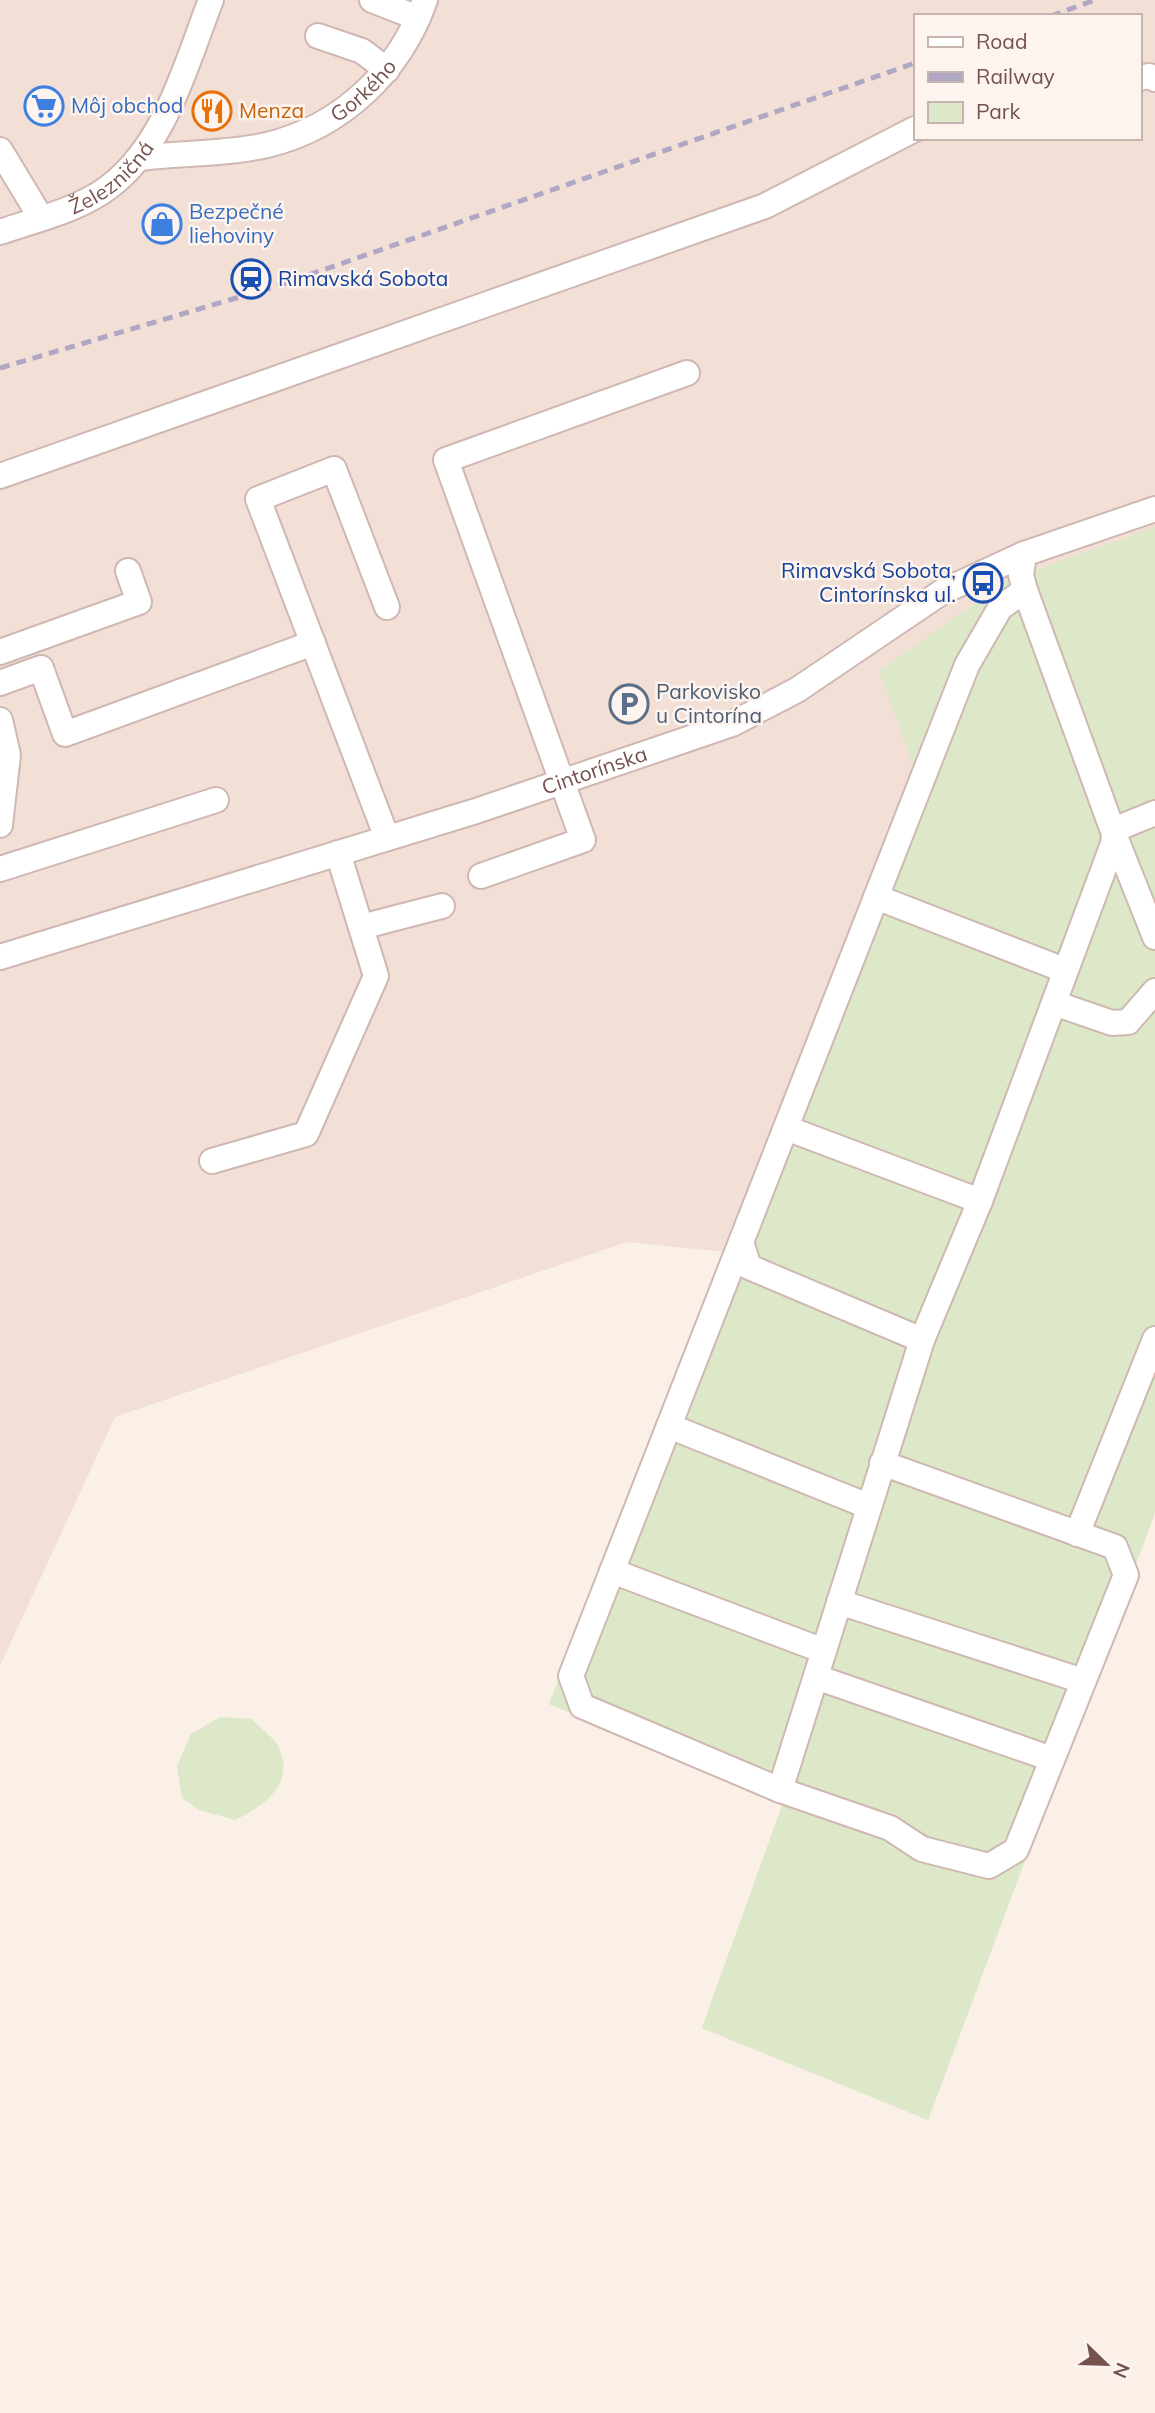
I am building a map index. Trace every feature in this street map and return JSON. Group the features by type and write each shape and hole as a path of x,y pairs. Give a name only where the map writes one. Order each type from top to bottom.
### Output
{"street":[{"name":"Železničná","path":"0,232 41,218 108,188 140,158 168,107 211,0"},
{"path":"372,0 422,9"},
{"name":"Gorkého","path":"140,158 268,145 302,133 340,112 368,91 387,70 410,37 422,9"},
{"path":"318,36 362,51 387,70"},
{"path":"0,476 765,206 914,130"},
{"path":"0,150 41,218"},
{"path":"481,877 583,840 446,460 687,373"},
{"path":"387,607 334,469 258,499 387,838"},
{"name":"Cintorínska","path":"0,957 562,783 732,724 797,690 942,592 1024,554 1155,509"},
{"path":"1024,554 1021,575 1026,590 1114,834 1155,937"},
{"path":"0,652 139,602 128,571"},
{"path":"882,1463 1115,1547 1126,1575 1016,1850 989,1866 922,1849 890,1828 780,1790 582,1706 570,1676 967,665 1000,608 1026,590"},
{"path":"0,683 41,668 65,734 313,643"},
{"path":"0,720 8,755 0,825"},
{"path":"0,869 216,800"},
{"path":"780,1790 922,1340 980,1200 1065,970 1106,869 1114,834 1123,826 1155,813"},
{"path":"212,1161 306,1134 376,976 338,853"},
{"path":"876,897 1065,970"},
{"path":"360,927 442,906"},
{"path":"1054,1003 1112,1023 1128,1022 1155,992"},
{"path":"786,1128 980,1200"},
{"path":"741,1242 749,1267 922,1340"},
{"path":"1077,1534 1155,1339"},
{"path":"669,1426 869,1506"},
{"path":"612,1571 824,1651"},
{"path":"839,1602 1083,1681"},
{"path":"816,1677 1052,1759"}],"shaded area":[{"path":"0,0 1155,0 1155,1513 928,2120 702,2028 784,1800 549,1704 725,1252 627,1242 115,1417 0,1666"}],"green space":[{"path":"1155,527 1155,1513 928,2120 702,2028 784,1800 549,1704 913,765 879,671 1008,580"},
{"path":"220,1717 251,1719 276,1743 283,1759 280,1782 274,1792 266,1801 235,1820 199,1810 182,1798 177,1766 191,1734"}],"railway":[{"path":"1056,14 1095,0"},
{"path":"0,368 280,285 914,63"}],"place":[{"name":"Môj obchod","path":"44,106"},
{"name":"Menza","path":"212,111"},
{"name":"Bezpečné liehoviny","path":"162,224"},
{"name":"Rimavská Sobota","path":"251,279"},
{"name":"Rimavská Sobota, Cintorínska ul.","path":"983,583"},
{"name":"Parkovisko u Cintorína","path":"629,704"}]}
